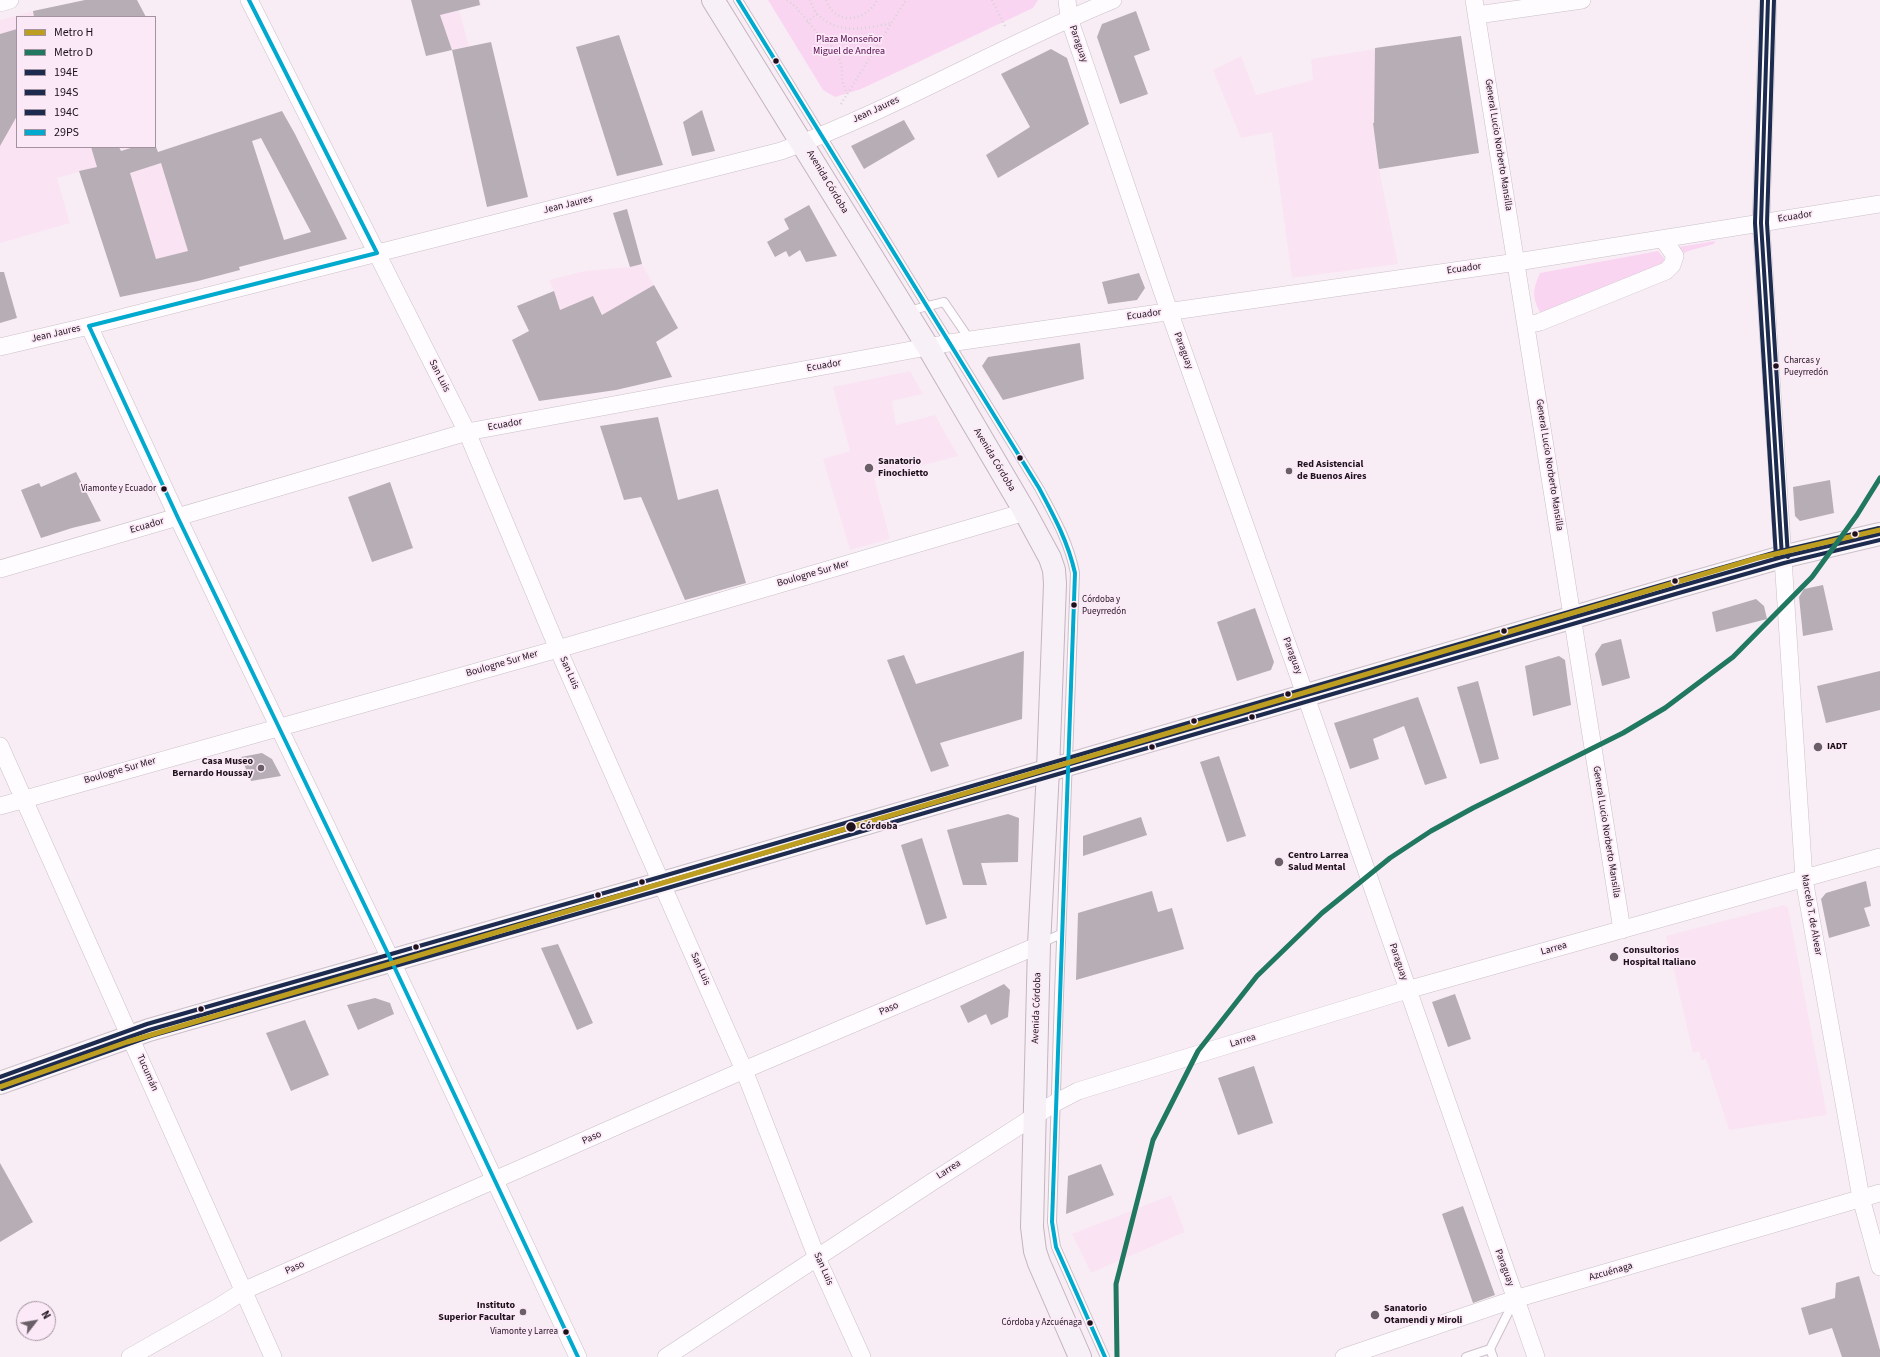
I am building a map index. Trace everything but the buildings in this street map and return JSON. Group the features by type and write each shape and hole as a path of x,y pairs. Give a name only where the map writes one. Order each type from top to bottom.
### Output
{"main road":[{"name":"Avenida Córdoba","path":"714,0 813,139 916,308 938,345 1050,558 1054,570 1055,584 1048,770 1039,945 1031,1212 1032,1238 1039,1263 1080,1357"},
{"path":"0,1083 130,1036 662,883 1306,694 1782,557 1880,534"}],"street":[{"path":"0,2 10,0"},
{"name":"San Luis","path":"250,0 467,432 558,649 744,1070 817,1258 862,1357"},
{"name":"Paraguay","path":"1067,0 1069,18 1169,311 1306,694 1407,990 1536,1357"},
{"name":"Jean Jaures","path":"0,346 89,326 781,151 813,139 1069,18 1113,0"},
{"path":"1476,8 1582,0"},
{"name":"Marcelo T. de Alvear","path":"1768,0 1761,223 1804,879 1861,1198 1880,1267"},
{"name":"General Lucio Norberto Mansilla","path":"1476,8 1622,930"},
{"name":"Ecuador","path":"0,569 467,432 938,345 1517,262 1880,204"},
{"path":"1527,325 1540,322 1666,270 1672,265 1675,256 1663,239"},
{"path":"89,326 178,518 391,960 578,1357"},
{"name":"Boulogne Sur Mer","path":"0,806 23,798 558,649 1025,512"},
{"name":"Tucumán","path":"0,746 274,1357"},
{"name":"Larrea","path":"666,1357 1034,1116 1078,1091 1407,990 1880,857"},
{"name":"Paso","path":"130,1357 245,1290 744,1070 1039,945"},
{"name":"Azcuénaga","path":"1344,1357 1515,1299 1880,1193"}],"lane":[{"name":"Avenida Córdoba","path":"738,0 813,139"},
{"path":"916,308 944,302 970,340"},
{"name":"Avenida Córdoba","path":"938,345 1039,488 1065,537 1072,554 1075,573 1069,764 1055,1103 1053,1237 1056,1247 1105,1357"},
{"name":"Paso","path":"1039,945 1061,934"},
{"path":"1466,1357 1490,1349 1515,1299"},
{"path":"1490,1349 1493,1357"}],"path":[{"path":"787,0 795,6 807,22 838,54 842,69 842,81 847,94"},
{"path":"810,0 817,14 825,22 847,30 892,23"},
{"path":"826,0 833,11 840,16 849,18 859,18 867,14 877,0"},
{"path":"840,104 906,0"},
{"path":"992,0 1006,28"},
{"path":"807,22 817,14"}],"shaded area":[{"path":"411,0 480,0 482,5 459,10 469,46 452,50 421,34"},
{"path":"41,9 43,16 16,16 16,148 156,147 198,281 137,293 97,167 57,178 70,223 0,243 0,20"},
{"path":"1461,36 1479,153 1379,169 1398,264 1292,278 1272,132 1241,138 1213,70 1241,56 1256,95 1313,80 1311,59"},
{"path":"642,264 678,329 656,342 672,377 638,384 593,296 616,390 579,396 543,320 526,326 517,306 554,291 549,280 585,271 630,267"},
{"name":"Sanatorio Finochietto","path":"910,371 923,394 892,401 896,425 935,415 958,456 874,478 890,539 850,550 823,459 850,451 833,387"},
{"path":"1784,905 1788,907 1827,1115 1729,1130 1706,1059 1701,1060 1699,1051 1693,1053 1666,936"},
{"path":"1171,1195 1185,1232 1091,1273 1072,1234"}],"green space":[{"name":"Plaza Monseñor Miguel de Andrea","path":"768,0 1038,0 1033,8 861,89 835,97 823,90"},
{"path":"1715,241 1714,244 1688,251 1679,256 1679,247"},
{"path":"1658,251 1664,258 1664,265 1542,316 1536,304 1534,290 1540,273"}],"metro line":[{"name":"D","path":"1117,1357 1116,1284 1153,1140 1198,1051 1257,976 1322,913 1390,858 1431,831 1473,808 1623,733 1665,708 1733,657 1812,577 1857,515 1880,478"},
{"name":"H","path":"0,1087 127,1042 1758,558 1880,530"}],"transit line":[{"name":"29PS","path":"249,0 377,253 89,326 178,518 391,960 578,1357"},
{"name":"29PS","path":"738,0 1039,488 1060,529 1069,551 1075,573 1052,1222 1056,1247 1105,1357"},
{"name":"194S","path":"1762,0 1755,223 1776,557"},
{"name":"194E","path":"1768,0 1761,223 1782,557"},
{"name":"194C","path":"1774,0 1767,223 1788,557"},
{"name":"194C","path":"0,1077 147,1024 660,877 1675,581 1780,551 1879,528"},
{"name":"194E","path":"0,1083 149,1030 662,883 1677,587 1782,557 1880,534"},
{"name":"194S","path":"2,1089 151,1036 664,889 1679,593 1784,563 1880,540"}],"place":[{"name":"Charcas y Pueyrredón","path":"1776,366"},
{"name":"Sanatorio Finochietto","path":"869,468"},
{"name":"Red Asistencial de Buenos Aires","path":"1289,471"},
{"name":"Viamonte y Ecuador","path":"164,489"},
{"name":"Córdoba y Pueyrredón","path":"1074,605"},
{"name":"IADT","path":"1818,747"},
{"name":"Casa Museo Bernardo Houssay","path":"261,768"},
{"name":"Córdoba","path":"851,827"},
{"name":"Centro Larrea Salud Mental","path":"1279,862"},
{"name":"Consultorios Hospital Italiano","path":"1614,957"},
{"name":"Instituto Superior Facultar","path":"523,1312"},
{"name":"Sanatorio Otamendi y Miroli","path":"1375,1315"},
{"name":"Córdoba y Azcuénaga","path":"1090,1323"},
{"name":"Viamonte y Larrea","path":"566,1332"}]}
